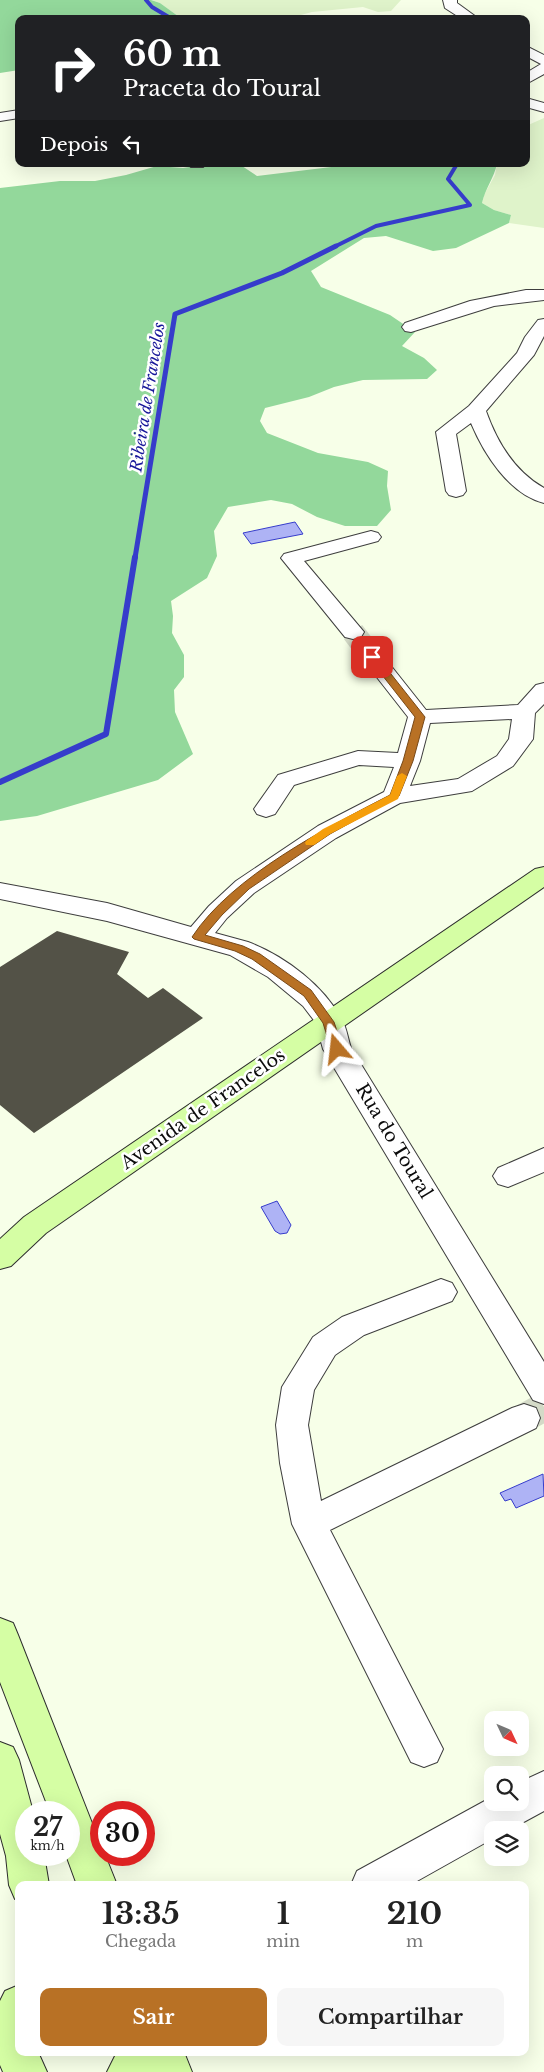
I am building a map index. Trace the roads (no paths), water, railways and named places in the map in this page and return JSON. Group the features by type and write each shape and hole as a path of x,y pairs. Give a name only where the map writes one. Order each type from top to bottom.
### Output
{"main road":[{"name":"Avenida de Francelos","path":"0,1257 36,1225 544,875"},
{"name":"Avenida de Francelos","path":"0,1236 36,1225"},
{"path":"0,1635 95,1881"},
{"path":"0,1760 25,1856 28,1881"},
{"path":"11,2028 15,2050"},
{"path":"18,2056 26,2072"},
{"path":"128,2072 138,2056"},
{"path":"164,2056 171,2072"}],"street":[{"path":"450,0 450,5 466,15"},
{"path":"530,53 544,62 530,76"},
{"path":"0,117 15,115"},
{"path":"411,327 495,299 520,295 544,295"},
{"path":"456,491 446,432 476,410 537,343 544,324"},
{"path":"476,410 481,425 507,470 530,490 544,497"},
{"path":"353,632 291,558 371,537"},
{"path":"372,657 420,717"},
{"path":"197,937 218,912 245,887 327,832 394,796 464,786 505,762 521,739 524,712 544,690"},
{"path":"420,717 524,712"},
{"path":"394,796 408,761 420,717"},
{"path":"266,809 286,780 358,758 408,761"},
{"name":"Rua do Toural","path":"0,891 107,912 239,949 256,956 308,993 329,1022 337,1049 544,1390"},
{"path":"508,1176 544,1159"},
{"path":"424,1749 309,1524 297,1463 292,1425 298,1387 324,1346 352,1326 441,1292"},
{"path":"309,1524 524,1418"},
{"path":"378,1881 539,1790"}],"water":[{"path":"295,522 303,534 251,544 243,533"},
{"path":"277,1201 291,1225 287,1233 280,1234 275,1231 261,1207"},
{"path":"543,1474 544,1496 516,1508 511,1499 505,1501 500,1493"}],"waterway":[{"name":"Ribeira de Francelos","path":"146,0 152,7 165,15"},
{"name":"Ribeira de Francelos","path":"135,558 175,314 282,273 376,226 470,205 448,179 455,167"},
{"name":"Ribeira de Francelos","path":"0,782 106,734 135,557"}],"tunnel":[{"path":"353,632 372,657"},
{"path":"524,1418 544,1407"}]}
